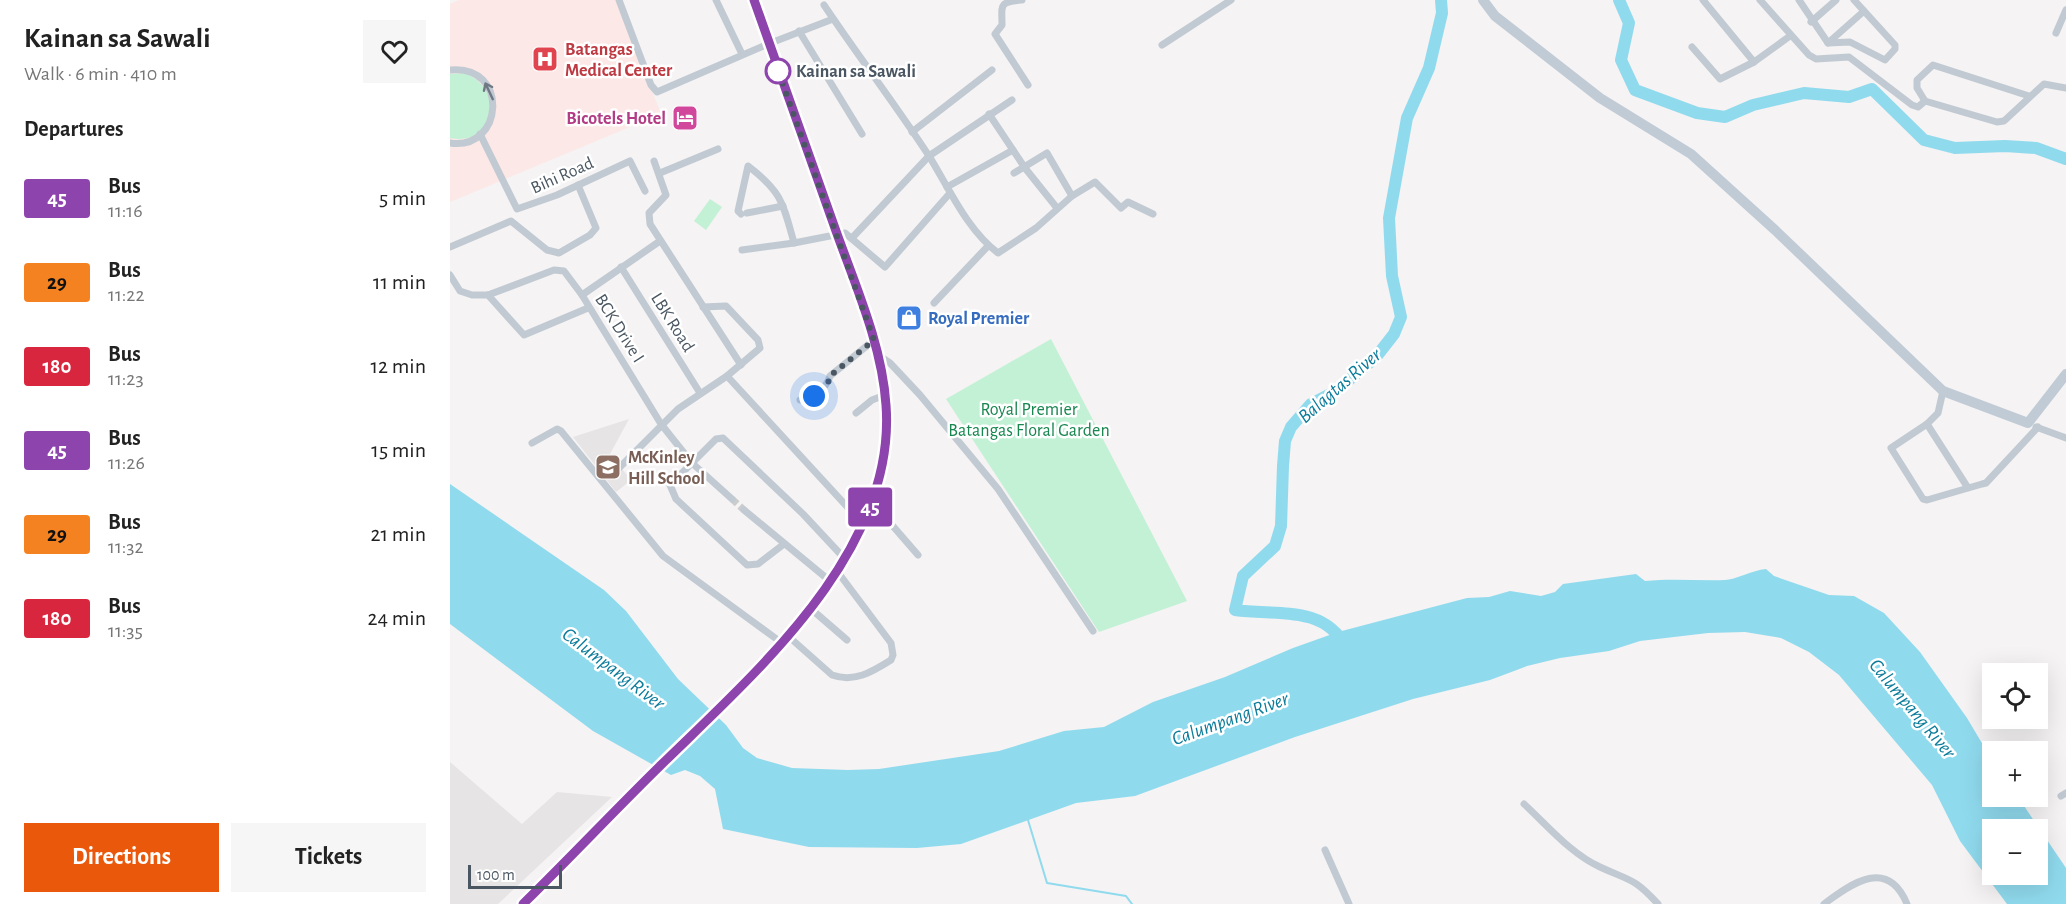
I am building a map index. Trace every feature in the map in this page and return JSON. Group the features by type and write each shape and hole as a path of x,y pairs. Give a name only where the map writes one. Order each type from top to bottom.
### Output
{"main road":[{"path":"523,904 785,639 845,559 872,502 884,442 885,395 878,355 754,0"}],"street":[{"path":"619,0 655,92 742,54 833,19"},
{"path":"716,0 742,54"},
{"path":"1022,0 1002,5 999,11 1002,25 995,34 1028,85"},
{"path":"1162,45 1231,0"},
{"path":"1483,0 1495,16 1600,98 1690,154 1775,230 1943,391 2066,438"},
{"path":"1703,0 1754,62"},
{"path":"1760,0 1790,36 1816,59 1849,57 1915,106 1925,101"},
{"path":"1812,22 1836,0"},
{"path":"1828,43 1850,42 1882,59 1895,49 1895,45 1854,0"},
{"path":"1799,1 1828,43"},
{"path":"824,5 929,156 949,190 988,246 998,253 1036,228 1072,196 1095,182 1121,208 1128,202 1153,214"},
{"path":"2056,33 2066,10"},
{"path":"1828,43 1864,11"},
{"path":"799,31 862,134"},
{"path":"1692,47 1720,80 1754,62 1790,36"},
{"path":"2029,96 1933,64 1917,80 1917,88 1925,101 1970,116 2001,122 2044,84 2066,88"},
{"path":"450,70 468,70 477,75 491,92 495,106 488,126 480,134 461,145 450,143"},
{"path":"912,132 992,70"},
{"path":"852,238 929,156 1012,100"},
{"path":"989,114 1025,168 1057,208"},
{"name":"Bihi Road","path":"480,134 517,209 528,207 630,162 645,191"},
{"path":"660,173 718,149"},
{"path":"742,250 845,233 885,267 949,190 1013,150"},
{"path":"1014,173 1047,153 1072,196"},
{"path":"654,161 666,195 649,213 648,218 660,242 741,365"},
{"path":"783,206 744,214 738,211 748,166 771,184 783,206 794,243"},
{"path":"512,221 552,253 559,253 590,235 596,228 578,185"},
{"path":"450,247 512,221 517,209"},
{"path":"582,295 660,242"},
{"path":"934,303 988,246"},
{"name":"LBK Road","path":"621,267 700,393"},
{"name":"BCK Drive I","path":"488,295 559,269 568,274 661,424 692,463 732,499"},
{"path":"450,275 457,288 465,293 488,295 524,335 534,333 588,308"},
{"path":"615,472 661,424 700,393 727,376 760,348 758,340 726,306 703,307"},
{"path":"800,400 814,396 828,383 830,376 874,340"},
{"path":"878,355 890,363 920,395 998,489 1093,631"},
{"path":"1943,391 1938,413 1927,424 1892,447 1925,500 1986,483 2033,425 2066,374"},
{"path":"727,376 863,524"},
{"path":"856,413 872,400 885,395"},
{"path":"1927,424 1968,488"},
{"path":"532,442 556,429 561,430 663,555 785,639 832,675 840,678 859,676 891,660 893,655 891,643 837,571"},
{"path":"784,544 758,564 747,565 676,499 670,485 716,439 726,440 803,514 845,559"},
{"path":"872,502 918,555"},
{"path":"744,510 830,581"},
{"path":"810,608 847,640"},
{"path":"1524,804 1581,855 1600,868 1633,880 1658,904"},
{"path":"1325,850 1349,904"},
{"path":"1824,904 1858,882 1880,878 1891,880 1896,884 1907,904"}],"shaded area":[{"name":"Batangas Medical Center","path":"459,0 617,0 661,114 450,202 450,4"},
{"name":"McKinley Hill School","path":"629,419 610,454 631,480 616,492 573,437"},
{"path":"450,762 522,824 557,792 612,797 498,904 450,904"}],"green space":[{"path":"465,73 478,81 487,92 490,116 485,126 477,134 465,139 450,138 450,74"},
{"path":"710,199 722,207 706,230 694,221"},
{"name":"Royal Premier Batangas Floral Garden","path":"1051,339 1187,601 1099,632 946,399"}],"water":[{"name":"Calumpang River","path":"450,484 604,590 626,611 678,679 726,725 743,748 757,758 792,768 879,769 999,751 1064,731 1104,727 1153,702 1225,677 1338,632 1467,598 1489,597 1510,591 1541,596 1555,592 1563,584 1636,574 1645,581 1725,580 1766,569 1774,576 1829,595 1854,596 1884,613 1920,652 1982,743 1982,807 2025,807 2033,819 1982,819 1982,870 1960,841 1932,785 1839,675 1809,652 1781,638 1745,632 1708,633 1640,641 1609,651 1560,658 1527,666 1490,680 1413,699 1295,737 1135,796 1076,803 961,844 917,848 809,847 723,829 715,789 700,776 685,770 671,775 593,731 450,624"},
{"path":"2048,841 2066,868 2066,904 2007,904 1993,885 2048,885"}],"waterway":[{"name":"Balagtas River","path":"1346,647 1336,633 1325,624 1312,618 1282,613 1235,610 1243,576 1275,546 1281,526 1285,441 1291,427 1311,404 1336,391 1376,357 1394,334 1401,317 1392,276 1389,218 1407,118 1429,68 1442,13 1441,0"},
{"name":"Balagtas River","path":"1619,0 1629,23 1621,60 1635,90 1697,113 1725,117 1753,105 1804,93 1849,97 1872,89 1924,140 1955,148 2005,146 2036,148 2066,159"},
{"path":"1028,820 1047,883 1126,896 1132,904"}],"tunnel":[{"path":"732,499 744,510"}],"bus line":[{"name":"45","path":"523,904 573,851 782,643 819,597 845,559 872,502 883,450 886,407 878,355 754,0"}],"place":[{"name":"Batangas Medical Center","path":"545,59"},
{"name":"Kainan sa Sawali","path":"778,71"},
{"name":"Bicotels Hotel","path":"685,118"},
{"name":"Royal Premier","path":"909,318"},
{"name":"McKinley Hill School","path":"608,467"}],"route":[{"path":"778,71 775,62 874,340 830,376 828,383 814,396"}]}
